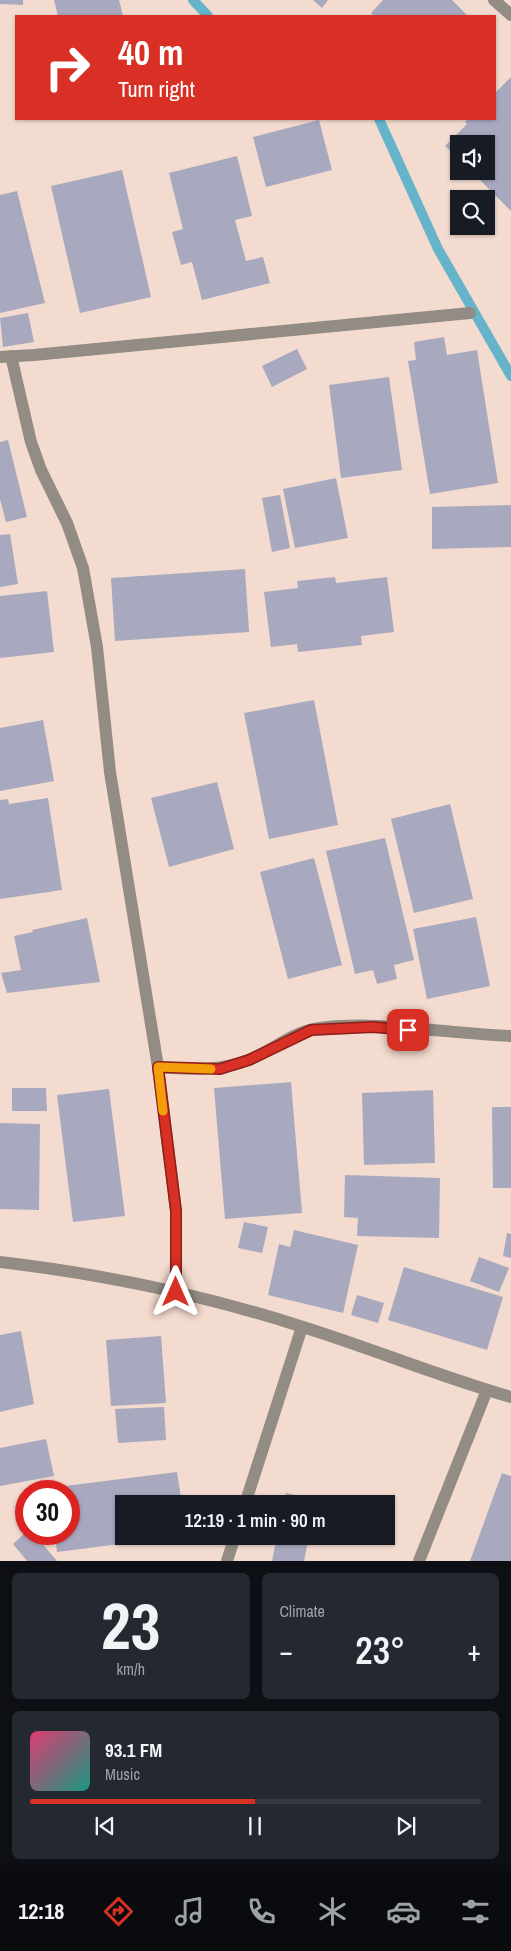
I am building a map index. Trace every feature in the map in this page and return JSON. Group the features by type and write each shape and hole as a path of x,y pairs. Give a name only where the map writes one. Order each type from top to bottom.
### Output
{"street":[{"path":"494,0 511,15"},
{"path":"176,1292 176,1211 158,1067 112,781 97,647 83,568 67,523 41,470 6,356 470,313"},
{"path":"158,1067 220,1069 249,1060 311,1030 330,1028 373,1027 511,1036"},
{"path":"0,1262 113,1277 176,1292 302,1327 511,1397"},
{"path":"248,1495 302,1327"},
{"path":"419,1561 487,1390"},
{"path":"227,1561 232,1545"}],"building":[{"path":"0,0 23,0 23,5 0,4"},
{"path":"54,0 119,0 123,15 58,15"},
{"path":"313,0 328,0 322,8"},
{"path":"383,0 452,0 467,15 373,15 371,13"},
{"path":"511,77 511,211 495,195 495,190 490,190 480,180 495,180 495,135 456,135 467,124 465,122 467,120 496,120 496,92"},
{"path":"319,120 332,170 266,187 253,137"},
{"path":"450,141 450,151 445,146"},
{"path":"237,156 252,216 235,220 246,261 263,257 270,283 202,300 192,262 181,265 172,232 183,229 169,173"},
{"path":"122,170 151,297 80,313 51,186"},
{"path":"17,191 45,303 0,313 0,195"},
{"path":"28,313 34,342 3,347 0,318"},
{"path":"444,337 447,355 477,350 498,483 430,494 408,361 416,360 414,342"},
{"path":"297,349 307,369 272,387 262,366"},
{"path":"389,377 402,470 341,478 329,385"},
{"path":"8,440 27,517 6,522 0,499 0,442"},
{"path":"336,478 348,538 295,548 283,489"},
{"path":"280,495 290,548 272,552 262,498"},
{"path":"511,505 511,547 432,549 432,507"},
{"path":"10,534 18,584 0,587 0,535"},
{"path":"245,569 249,632 115,641 111,578"},
{"path":"335,577 336,583 387,577 394,632 361,636 362,645 298,652 297,644 271,647 264,592 298,588 297,581"},
{"path":"47,591 54,652 0,658 0,596"},
{"path":"314,700 338,825 269,839 244,713"},
{"path":"43,720 54,781 0,791 0,728"},
{"path":"217,782 234,849 169,867 151,798"},
{"path":"48,798 62,890 0,899 0,800 8,799 9,804"},
{"path":"450,804 473,899 414,913 391,819"},
{"path":"385,838 414,960 394,965 397,979 377,984 373,970 355,974 326,851"},
{"path":"314,858 342,965 288,979 260,872"},
{"path":"476,917 490,986 427,999 413,929"},
{"path":"87,918 100,982 7,993 1,973 21,970 14,936 33,932 32,930"},
{"path":"291,1082 302,1213 225,1219 214,1088"},
{"path":"12,1088 46,1088 47,1111 12,1111"},
{"path":"109,1089 125,1216 73,1222 57,1095"},
{"path":"433,1090 435,1163 364,1165 362,1093"},
{"path":"492,1107 511,1107 511,1188 493,1188"},
{"path":"0,1123 40,1124 39,1210 0,1209"},
{"path":"345,1175 440,1178 439,1238 357,1236 358,1218 344,1217"},
{"path":"244,1222 268,1227 262,1253 238,1248"},
{"path":"294,1230 358,1245 343,1313 268,1295 279,1244 290,1247"},
{"path":"507,1233 511,1234 511,1258 503,1256"},
{"path":"479,1257 509,1268 499,1292 470,1281"},
{"path":"404,1267 503,1297 487,1350 388,1320"},
{"path":"357,1295 384,1303 378,1323 351,1315"},
{"path":"21,1331 34,1404 0,1412 0,1335"},
{"path":"161,1336 166,1403 111,1406 106,1340"},
{"path":"164,1407 166,1440 118,1443 115,1409"},
{"path":"46,1439 54,1476 32,1480 15,1480 15,1483 0,1486 0,1448"},
{"path":"177,1472 181,1495 115,1495 115,1545 57,1552 56,1545 80,1545 80,1484"},
{"path":"502,1473 511,1476 511,1561 470,1561"},
{"path":"15,1542 15,1545 43,1545 57,1561 27,1561 13,1544"},
{"path":"275,1545 307,1545 304,1561 272,1561"}],"waterway":[{"path":"193,0 207,15"},
{"path":"379,120 438,249 511,376"}],"slow traffic":[{"path":"163,1111 158,1067 192,1070 211,1069"}],"route":[{"path":"176,1292 176,1211 158,1067 192,1070 220,1069 249,1060 311,1030 373,1027 408,1030"}]}
